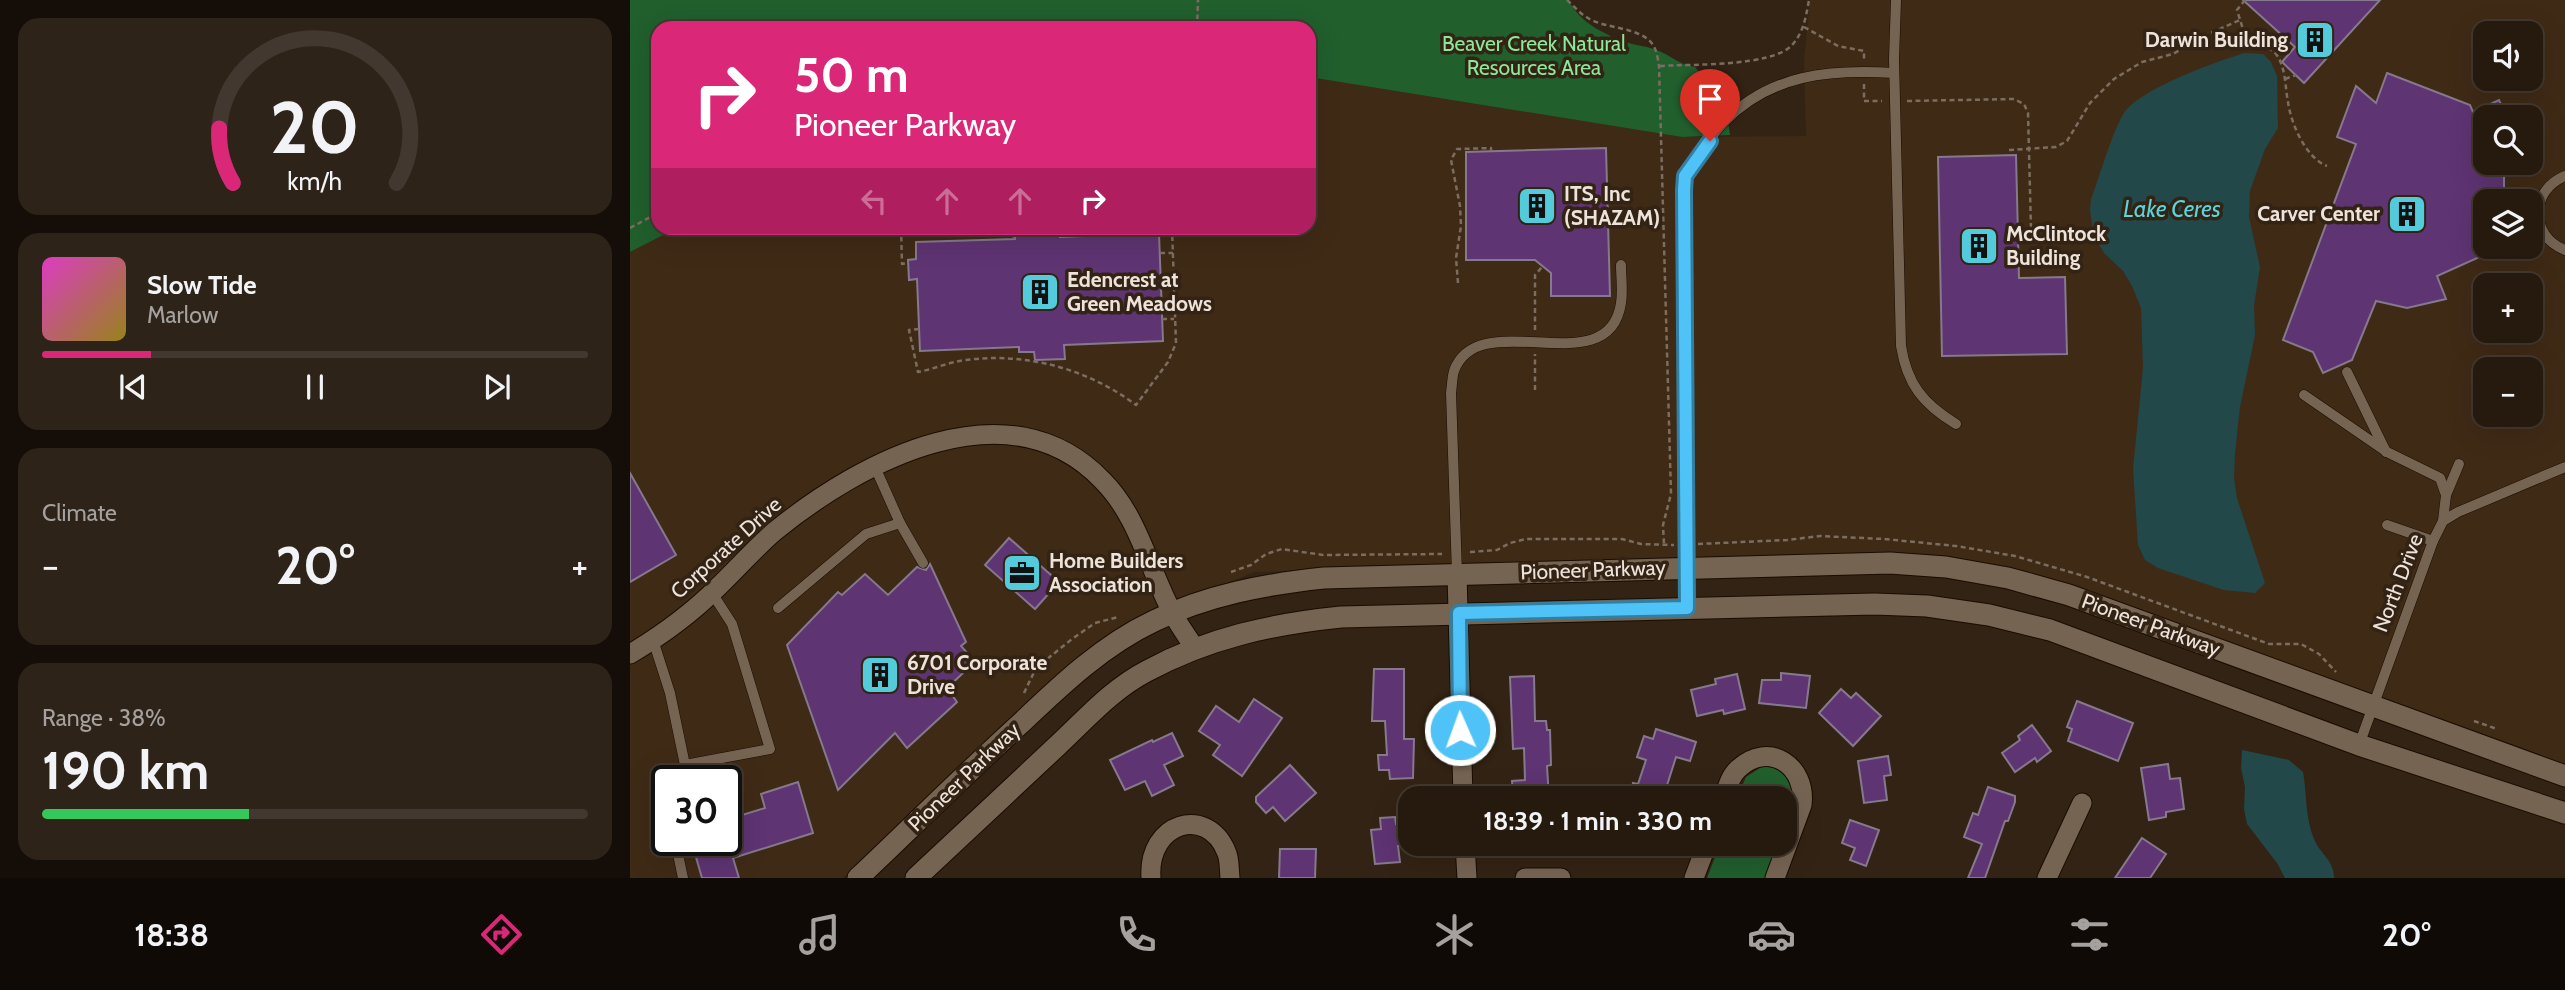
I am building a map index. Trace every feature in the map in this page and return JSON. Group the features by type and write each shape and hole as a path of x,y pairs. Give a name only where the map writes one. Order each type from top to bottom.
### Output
{"street":[{"name":"Corporate Drive","path":"630,654 653,640 712,593 773,533 839,486 913,451 953,438 989,433 1026,437 1063,450 1085,464 1104,481 1133,524 1172,613 1195,648"},
{"name":"Pioneer Parkway","path":"858,878 962,776 1073,674 1121,639 1172,613 1224,596 1324,578 1891,563 1947,567 2008,578 2069,595 2565,776"},
{"path":"1457,574 1462,786"},
{"name":"Pioneer Parkway","path":"916,878 1108,699 1144,672 1195,648 1240,633 1290,622 1341,617 1875,604 1927,606 1989,615 2050,630 2359,745 2565,813"},
{"path":"1730,786 1737,770 1750,760 1776,758 1790,765 1800,778 1804,792 1797,819"},
{"path":"2047,878 2082,803"},
{"path":"1151,878 1150,864 1154,847 1162,836 1172,829 1187,824 1213,833 1222,843 1228,854 1230,878"},
{"path":"1466,856 1467,878"},
{"path":"1694,878 1702,856"},
{"path":"1775,878 1783,856"},
{"path":"1525,878 1561,878"}],"lane":[{"path":"1896,0 1894,101 1900,332 1904,365 1916,391 1935,412 1956,424"},
{"path":"1687,608 1685,176 1723,123 1762,93 1805,76 1894,73"},
{"path":"2565,176 2546,189 2538,209 2539,223 2546,237 2565,250"},
{"path":"1457,574 1451,393 1454,371 1463,357 1480,346 1496,342 1588,342 1603,335 1614,322 1621,304 1621,265"},
{"path":"2347,372 2387,452"},
{"path":"2304,396 2387,452 2440,478 2446,495"},
{"path":"2443,521 2446,495 2459,464"},
{"path":"875,467 900,523 923,563"},
{"name":"North Drive","path":"2359,745 2433,541 2443,521 2565,467"},
{"path":"778,608 866,534 900,523"},
{"path":"2387,525 2433,541"},
{"path":"653,640 670,693 685,765 771,749 732,624 712,593"},
{"path":"678,856 683,878"}],"path":[{"path":"1197,21 1198,0"},
{"path":"1567,0 1587,18 1608,27 1631,30 1647,40 1653,45 1659,66 1671,494 1663,525 1664,545"},
{"path":"1659,66 1761,60 1780,54 1792,45 1804,27 1809,0"},
{"path":"2245,0 2237,10 2250,45 2269,48 2276,54 2285,79 2287,102 2295,126 2314,159 2327,166"},
{"path":"2009,150 2056,147 2067,141 2101,89 2127,70 2143,62 2182,51 2206,35 2240,20"},
{"path":"1804,27 1838,46 1864,51 1864,101 2014,99 2024,104 2028,113 2031,229"},
{"path":"2275,64 2280,63"},
{"path":"2285,79 2296,75"},
{"path":"1458,283 1456,258 1461,226 1460,206 1451,160 1457,149 1491,148 1491,151"},
{"path":"630,228 651,217"},
{"path":"901,235 902,264 908,263"},
{"path":"1014,235 1014,239"},
{"path":"919,329 909,330 918,372 964,360 1015,359 1073,371 1110,387 1136,405 1174,353 1176,343 1172,235"},
{"path":"1160,253 1173,253"},
{"path":"1535,390 1535,275 1543,266"},
{"path":"1162,319 1174,319"}],"shaded area":[{"path":"1810,0 2565,0 2565,776 2069,595 1947,567 1692,567 1691,558 1254,572 1144,618 1048,685 843,878 630,878 630,252 663,235 1316,235 1316,78 1682,137 1806,136 1804,60"}],"green space":[{"name":"Beaver Creek Natural Resources Area","path":"630,0 1569,0 1579,15 1603,32 1695,67 1723,107 1729,125 1730,135 1682,137 1316,78 1316,21 651,21 651,235 663,235 630,252"},
{"path":"1763,766 1782,769 1794,786 1742,786 1746,777"},
{"path":"1715,856 1776,856 1767,878 1707,878"}],"water":[{"name":"Lake Ceres","path":"2245,53 2263,54 2271,62 2277,76 2278,128 2265,149 2250,191 2249,217 2260,267 2254,306 2255,335 2240,407 2235,453 2234,478 2237,498 2265,583 2255,593 2224,590 2158,568 2145,560 2138,545 2133,469 2143,368 2141,308 2123,271 2104,253 2094,236 2090,211 2091,199 2124,113 2146,95 2180,77"},
{"path":"2242,750 2289,760 2303,772 2311,831 2332,866 2334,878 2285,878 2247,824 2241,768"}],"building":[{"name":"Darwin Building","path":"2243,0 2380,0 2304,83 2282,62 2295,47"},
{"name":"Carver Center","path":"2387,73 2470,105 2473,112 2473,175 2504,175 2504,189 2473,189 2475,259 2437,276 2446,299 2407,308 2376,301 2352,360 2323,373 2313,352 2283,340 2356,144 2337,137 2356,86 2376,103"},
{"name":"Carver Center","path":"2499,100 2501,105 2488,105"},
{"name":"ITS, Inc (SHAZAM)","path":"1606,148 1610,296 1551,296 1551,273 1535,260 1466,260 1466,152"},
{"name":"McClintock Building","path":"2016,155 2019,278 2065,277 2067,354 1942,356 1938,157"},
{"name":"Edencrest at Green Meadows","path":"1015,235 1159,235 1163,341 1064,345 1065,359 1035,360 1034,352 1019,352 1019,347 920,351 917,279 909,280 908,260 916,259 916,242 1015,239"},
{"path":"630,473 676,555 630,582"},
{"name":"Home Builders Association","path":"1009,538 1059,582 1035,609 985,565"},
{"name":"6701 Corporate Drive","path":"930,564 966,642 961,646 975,662 947,688 957,702 907,748 895,733 838,790 787,645 838,592 842,595 865,574 888,595 917,567 926,570"},
{"path":"1374,669 1404,669 1404,739 1414,739 1413,778 1390,779 1389,770 1379,770 1378,755 1387,755 1385,721 1372,721"},
{"path":"1781,673 1810,676 1806,708 1759,703 1762,680 1781,680"},
{"path":"1737,674 1745,709 1724,714 1723,710 1697,716 1691,690 1716,684 1715,679"},
{"path":"1534,676 1535,721 1546,721 1547,730 1550,730 1548,786 1512,786 1512,781 1525,780 1524,748 1513,749 1510,677"},
{"path":"1841,689 1851,698 1856,693 1881,716 1853,746 1819,713"},
{"path":"1254,699 1282,718 1242,776 1213,755 1220,745 1199,731 1216,706 1239,722"},
{"path":"2077,701 2133,723 2118,761 2068,741 2072,729 2067,727"},
{"path":"2032,725 2051,751 2037,762 2035,758 2015,772 2002,753 2020,740 2018,736"},
{"path":"1656,729 1696,742 1690,761 1676,757 1667,786 1632,786 1633,783 1638,784 1646,760 1637,757 1644,736 1653,739"},
{"path":"1172,733 1183,756 1164,765 1174,785 1152,796 1145,781 1125,790 1110,760"},
{"path":"1888,756 1891,775 1884,776 1887,800 1864,803 1858,761"},
{"path":"2168,764 2170,779 2180,778 2184,809 2166,812 2166,817 2149,820 2141,768"},
{"path":"1290,765 1316,793 1285,821 1273,807 1266,813 1256,802 1256,797"},
{"path":"798,782 813,833 742,855 742,815 765,808 761,794"},
{"path":"1988,787 2015,796 2015,802 2008,821 2005,821 1985,878 1968,878 1982,844 1964,837 1973,813 1978,815"},
{"path":"1395,817 1398,824 1400,862 1375,864 1371,830 1381,829 1380,818"},
{"path":"1850,820 1879,830 1866,866 1850,860 1855,848 1842,843"},
{"path":"2142,838 2166,854 2150,878 2115,878"},
{"path":"1280,849 1316,849 1315,878 1279,878"},
{"path":"696,856 739,856 733,858 739,878 702,878"}],"place":[{"name":"Darwin Building","path":"2315,40"},
{"name":"ITS, Inc (SHAZAM)","path":"1537,206"},
{"name":"Carver Center","path":"2407,214"},
{"name":"McClintock Building","path":"1979,246"},
{"name":"Edencrest at Green Meadows","path":"1040,292"},
{"name":"Home Builders Association","path":"1022,573"},
{"name":"6701 Corporate Drive","path":"880,675"}],"route":[{"path":"1460,730 1459,613 1687,608 1684,190 1685,176 1710,141"}]}
